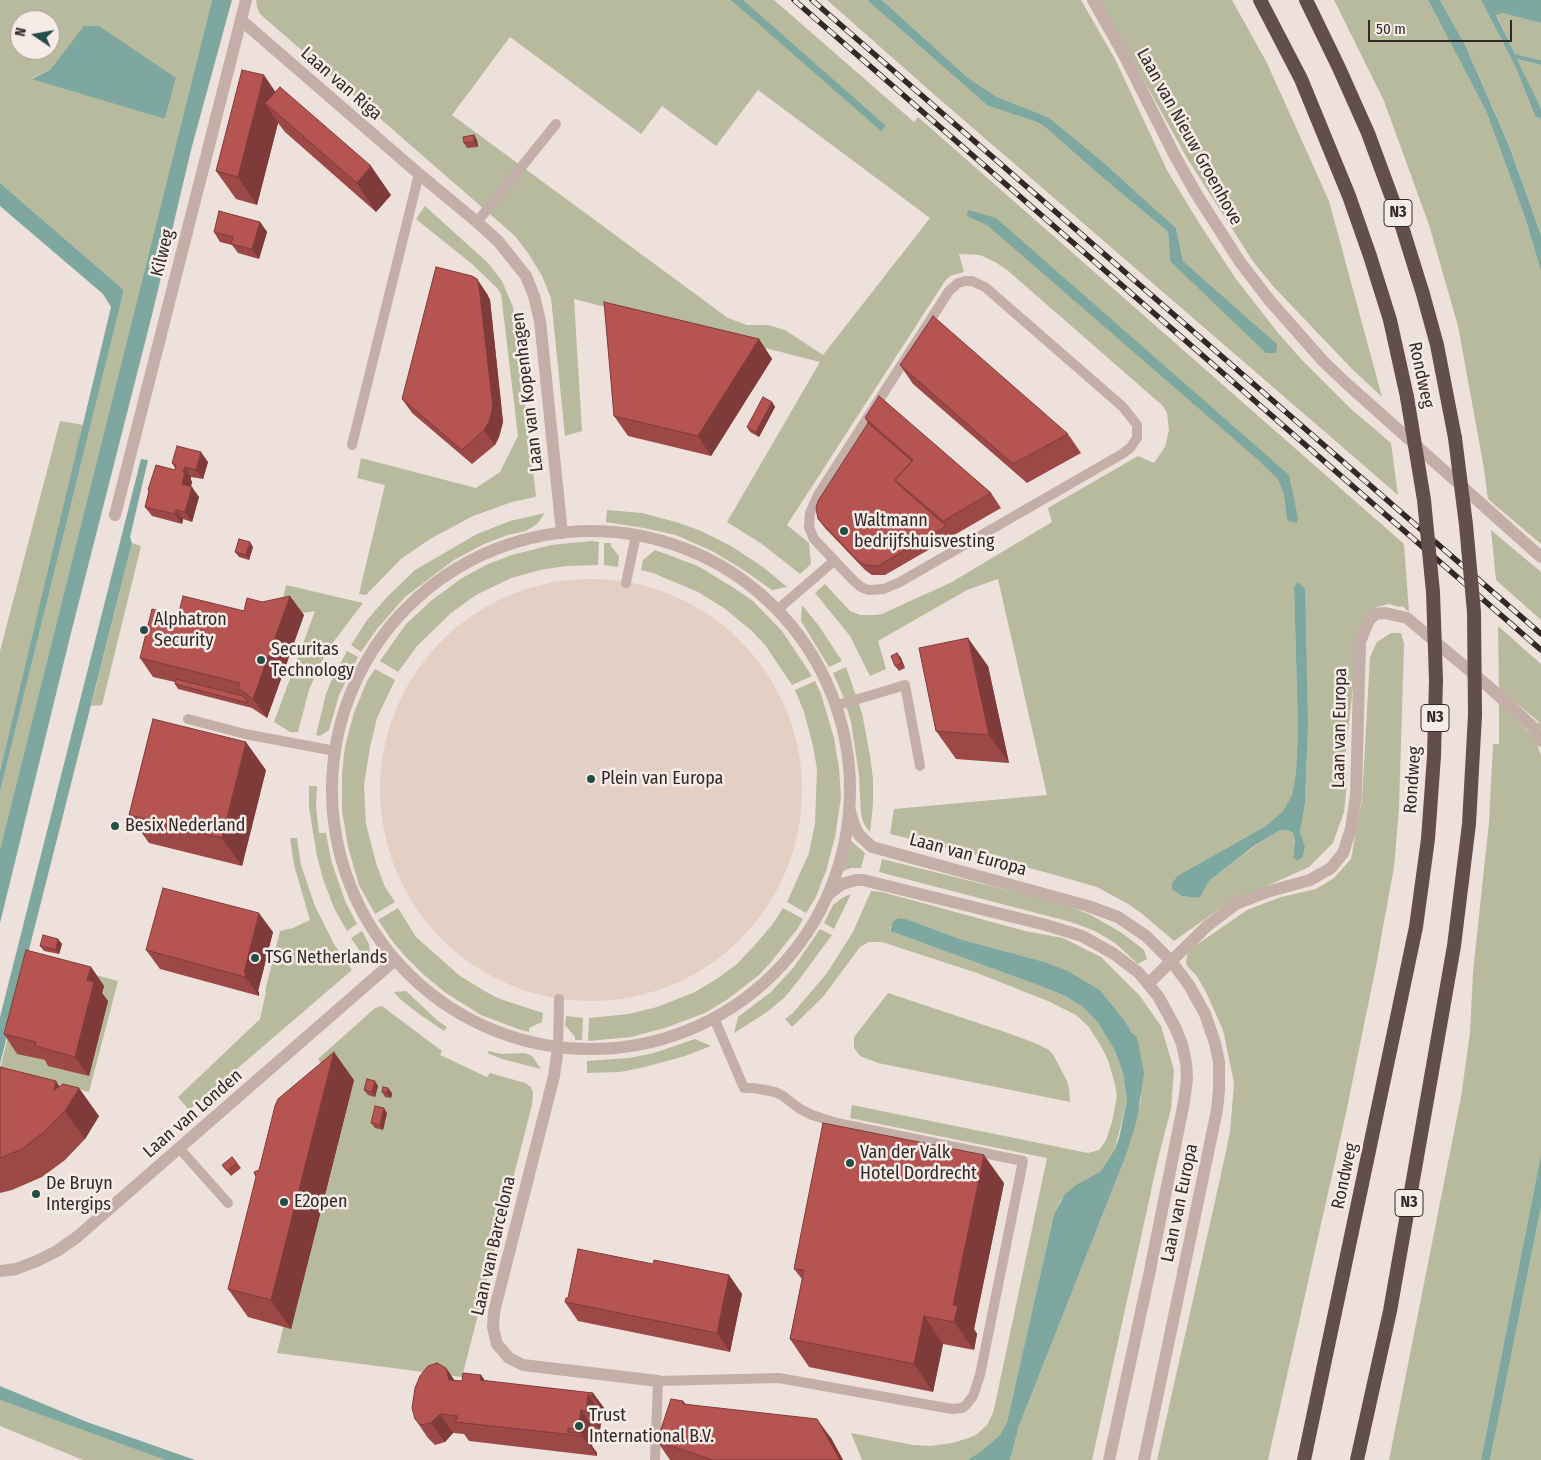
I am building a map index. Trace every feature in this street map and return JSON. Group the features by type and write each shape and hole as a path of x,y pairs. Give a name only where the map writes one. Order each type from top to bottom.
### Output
{"highway":[{"name":"Rondweg","path":"1260,0 1301,79 1349,196 1390,320 1407,397 1424,500 1433,592 1436,680 1434,756 1428,839 1416,927 1304,1460"},
{"name":"Rondweg","path":"1306,0 1368,133 1399,217 1423,294 1437,345 1454,438 1466,525 1474,612 1475,715 1469,824 1454,946 1390,1311 1357,1460"}],"street":[{"name":"Kilweg","path":"115,515 246,0"},
{"name":"Laan van Nieuw Groenhove","path":"1093,0 1197,195 1240,262 1270,300 1323,361 1346,383 1541,557"},
{"name":"Laan van Riga","path":"241,20 419,174"},
{"name":"Laan van Kopenhagen","path":"419,174 477,222 513,258 526,276 534,296 540,320 562,533"},
{"name":"Laan van Europa","path":"586,531 619,532 636,535 675,545 706,558 741,579 777,610 799,636 824,678 842,728 847,754 849,808 844,846 827,896 800,943 764,983 741,1001 714,1018 676,1036 644,1044 595,1050 558,1048 518,1039 470,1020 430,994 412,978 380,941 359,905 342,862 334,827 332,802 335,751 341,722 349,698 368,659 387,631 420,596 438,581 484,554 531,538 586,531"},
{"name":"Laan van Europa","path":"1148,984 1207,926 1236,904 1267,892 1310,880 1331,868 1343,852 1351,829 1356,796 1360,642 1369,620 1376,614 1385,613 1407,618 1488,686 1532,726 1541,741"},
{"name":"Laan van Europa","path":"849,808 859,835 872,847 1103,911 1118,917 1146,936 1172,961 1198,1000 1211,1030 1219,1062 1219,1090 1212,1134 1144,1460"},
{"name":"Laan van Europa","path":"827,896 842,884 864,880 1046,925 1082,936 1126,962 1148,984 1167,1011 1182,1044 1186,1063 1186,1079 1180,1125 1109,1460"},
{"name":"Laan van Londen","path":"0,1271 16,1269 37,1262 63,1246 99,1219 396,960"},
{"name":"Laan van Barcelona","path":"558,1048 554,1076 494,1312 493,1327 497,1344 509,1358 523,1365 658,1381"}],"lane":[{"path":"477,222 556,124"},
{"path":"352,446 419,174"},
{"path":"972,281 985,287 1124,407 1137,425 1137,438 1130,448 891,587 876,590 861,587 834,560 817,544 811,534 809,521 813,505 948,291 958,283 972,281"},
{"path":"626,582 636,535"},
{"path":"777,610 834,560"},
{"path":"835,706 905,685 920,766"},
{"path":"188,719 245,734 335,751"},
{"path":"558,1048 559,999"},
{"path":"655,1460 658,1381 779,1378 952,1409 962,1408 966,1405 973,1396 980,1375 1023,1161 837,1123 800,1109 775,1092 744,1088 714,1018"},
{"path":"179,1148 228,1203"}],"green space":[{"path":"0,0 212,0 0,849 0,792 124,290 0,183","holes":["51,69 176,78 165,119 32,78"]},
{"path":"256,0 774,0 914,122 918,117 1404,544 1409,612 1402,606 1388,604 1375,608 1358,643 1344,767 1347,773 1347,785 1344,812 1333,843 1309,867 1225,905 1174,941 1141,913 1097,887 1041,871 890,834 894,809 1047,795 998,579 967,590 878,641 886,669 870,676 850,636 815,593 825,584 850,611 860,615 875,615 882,614 952,582 1052,522 1048,508 1138,456 1154,463 1165,447 1169,430 1167,413 1163,406 1006,269 980,255 959,254 964,272 950,276 945,281 787,525 809,543 811,564 800,574 762,544 727,522 820,362 574,299 582,431 565,436 551,298 542,276 528,253 515,236 260,14","holes":["510,37 641,134 662,106 716,146 758,90 930,218 823,355 785,330 768,325 747,325 728,318 452,115","1294,587 1308,728 1305,804 1300,832 1305,846 1303,857 1295,859 1293,857 1295,839 1293,833 1287,830 1279,831 1255,846 1209,881 1200,896 1195,898 1182,896 1174,880 1177,876 1266,826 1283,811 1292,795 1296,772 1298,731"]},
{"path":"827,0 867,0 988,106 1037,122 1045,127 1168,232 1170,261 1277,344 1183,261 1176,228 1103,162 1048,117 997,97 968,78 882,0 1081,0 1115,59 1168,172 1236,279 1301,359 1352,410 1391,443 1398,495 937,97"},
{"path":"1099,0 1232,0 1267,63 1329,201 1382,397 1351,368 1272,285 1252,260 1187,158"},
{"path":"1334,0 1428,0 1486,111 1526,220 1541,272 1541,544 1488,499 1458,326 1429,225 1384,101"},
{"path":"1440,0 1481,0 1516,68 1535,116 1541,119 1541,235 1509,144 1465,45"},
{"path":"1502,13 1541,23 1541,60 1515,54 1496,14"},
{"path":"1517,59 1541,65 1541,109 1539,108"},
{"path":"425,206 488,263 502,281 513,307 536,495 535,497 512,502 473,516 430,539 401,559 366,595 359,594 385,485 357,478 361,458 476,488 500,472 518,436 501,294 472,264 416,219"},
{"path":"60,421 84,425 0,771 0,651"},
{"path":"607,510 642,513 699,530 731,546 763,567 787,587 772,590 712,551 676,535 606,522"},
{"path":"545,513 537,524 526,531 508,535 484,544 454,560 405,597 377,629 361,652 351,645 367,620 387,597 415,570 477,534 510,521"},
{"path":"1491,530 1541,572 1541,620 1496,580"},
{"path":"599,542 598,565 566,566 540,570 511,578 476,595 451,613 417,646 398,672 380,661 406,624 432,600 462,578 488,564 512,555 551,545"},
{"path":"132,543 141,546 102,705 91,706"},
{"path":"604,543 611,543 611,546 619,556 618,567 604,565"},
{"path":"655,550 698,566 753,601 782,631 812,676 792,685 765,645 752,631 724,608 698,592 653,573 641,570 643,560"},
{"path":"286,585 363,603 331,645 320,664 309,690 298,732 290,732 274,722 315,611 279,617"},
{"path":"802,605 819,626 842,661 829,667 801,621"},
{"path":"1498,626 1541,664 1541,729 1537,725 1539,722 1499,689"},
{"path":"1391,633 1401,633 1404,644 1399,809 1394,867 1346,1113 1268,1460 1157,1460 1230,1132 1234,1083 1223,1030 1206,992 1186,963 1187,955 1192,948 1247,910 1281,897 1316,889 1334,878 1351,859 1362,800 1370,657 1377,642"},
{"path":"347,651 358,657 339,695 329,730 320,736 316,735 326,694"},
{"path":"846,667 862,713 870,756 873,779 873,804 870,832 864,824 861,814 859,775 851,722 833,673"},
{"path":"375,669 395,680 377,718 370,747 364,785 366,824 376,863 385,887 395,902 375,914 359,885 348,847 342,810 342,774 345,746 354,713 367,681"},
{"path":"815,681 821,694 834,738 841,797 835,837 826,871 815,899 806,913 787,902 809,853 815,824 817,769 804,712 795,690"},
{"path":"1499,703 1527,730 1537,744 1541,755 1541,1154 1481,1460 1389,1460 1461,1097 1470,1033 1473,972 1489,822 1493,744 1499,744"},
{"path":"309,786 317,786 316,807 319,833 326,833 331,860 345,901 357,924 347,931 334,908 323,879 309,808"},
{"path":"290,838 297,838 301,865 315,906 334,944 352,970 189,1110 178,1097 260,1019 280,931 293,928 310,920 294,865"},
{"path":"849,839 865,853 861,868 851,868 841,872"},
{"path":"882,859 1059,903 1089,914 1122,933 1144,950 1147,959 1138,964 1115,943 1095,931 1071,922 879,872"},
{"path":"871,891 882,892 1025,931 1063,938 1101,957 1140,996 1161,1026 1174,1070 1171,1109 1159,1155 1092,1460 1010,1460 1019,1426 1127,1153 1141,1099 1132,1033 1125,1021 1100,990 1068,971 1045,962 963,940 909,920 890,927 890,931 1063,995 1083,1007 1098,1023 1115,1051 1123,1073 1127,1100 1115,1149 1100,1172 1061,1200 1054,1214 1007,1422 1000,1435 967,1460 862,1460 851,1433 913,1445 931,1446 969,1438 976,1435 987,1425 993,1413 1047,1158 850,1118 852,1105 1088,1153 1099,1150 1106,1140 1117,1096 1108,1060 1101,1046 1088,1026 1076,1015 1048,1001 977,973 882,942 869,942 860,947 823,997 792,1027 785,1019 793,1013 827,973 853,932"},
{"path":"851,894 834,929 824,923 833,905"},
{"path":"398,908 416,937 460,976 500,999 543,1013 542,1022 529,1028 529,1032 518,1029 481,1015 446,993 406,957 378,920"},
{"path":"783,908 803,919 798,928 759,975 728,999 705,1013 665,1028 631,1037 588,1041 589,1018 629,1014 657,1007 695,992 718,978 737,964 753,947 772,925"},
{"path":"820,929 832,935 785,997 767,1012 734,1033 738,1017 771,992 794,967"},
{"path":"362,931 369,944 368,963 351,938"},
{"path":"28,957 118,981 89,1092 0,1069"},
{"path":"406,991 447,1027 444,1031 419,1014 394,992"},
{"path":"888,993 1002,1031 1049,1050 1067,1081 1070,1102 878,1063 860,1056 854,1048 854,1037"},
{"path":"382,1006 442,1051 440,1055 487,1077 490,1073 525,1083 531,1087 533,1093 532,1105 462,1377 277,1353 286,1316 293,1318 353,1081 342,1090 318,1059 375,1008"},
{"path":"566,1016 583,1018 582,1040 575,1040 575,1037 565,1025"},
{"path":"695,1039 711,1046 685,1056 645,1067 620,1072 587,1073 587,1061 629,1058 654,1053"},
{"path":"489,1051 501,1054 525,1053 532,1056 541,1069 502,1059 487,1053"},
{"path":"1541,1207 1541,1460 1490,1460 1501,1405"},
{"path":"0,1400 165,1460 83,1460 0,1426"}],"shaded area":[{"name":"Plein van Europa","path":"591,579 632,583 672,595 708,615 740,641 766,673 786,709 798,749 802,790 798,831 786,871 766,907 740,939 708,965 672,985 632,997 591,1001 550,997 510,985 474,965 442,939 416,907 396,871 384,831 380,790 384,749 396,709 416,673 442,641 474,615 510,595 550,583"}],"water":[{"path":"212,0 232,0 191,150 153,311 0,923 0,849"},
{"path":"731,0 743,0 886,126 881,131"},
{"path":"867,0 882,0 968,78 997,97 1048,117 1103,162 1176,228 1183,261 1277,344 1276,353 1266,353 1170,261 1168,232 1045,127 1037,122 988,106"},
{"path":"1428,0 1440,0 1465,45 1509,145 1541,235 1541,272 1526,220 1486,111"},
{"path":"1481,0 1541,0 1541,23 1502,13 1496,15 1515,54 1541,60 1541,65 1517,59 1541,109 1541,119 1535,116 1516,68"},
{"path":"84,26 99,26 176,78 165,119 32,79 51,69 60,60 60,57"},
{"path":"0,183 124,290 0,792 0,771 111,307 103,294 0,206"},
{"path":"968,210 996,218 1289,475 1298,518 1297,523 1287,519 1284,494 1278,479 1256,458 987,225 967,216"},
{"path":"141,459 148,460 130,537 132,543 0,1064 0,1017"},
{"path":"1298,582 1305,589 1308,728 1305,804 1300,832 1305,846 1303,857 1297,861 1293,857 1295,839 1293,833 1287,830 1279,831 1254,846 1209,881 1200,897 1182,896 1172,889 1172,883 1177,876 1266,826 1283,811 1292,795 1296,772 1298,731 1294,587"},
{"path":"898,918 909,920 963,940 1045,962 1068,971 1100,990 1137,1037 1144,1073 1137,1119 1127,1153 1019,1426 1010,1460 967,1460 1000,1435 1007,1422 1054,1214 1065,1194 1076,1185 1100,1172 1115,1149 1127,1100 1123,1073 1115,1051 1098,1023 1083,1007 1063,995 890,931 893,922"},
{"path":"1541,1154 1541,1207 1490,1460 1481,1460"},
{"path":"0,1386 87,1422 195,1460 165,1460 0,1400"}],"building":[{"path":"242,70 264,75 238,177 216,171"},
{"path":"280,87 371,166 357,183 265,103"},
{"path":"474,135 474,142 464,143 463,137"},
{"path":"219,211 260,222 252,249 231,244 233,237 214,232"},
{"path":"436,267 472,276 477,279 479,286 493,407 489,422 484,430 462,450 402,399"},
{"path":"604,302 759,339 698,436 614,416"},
{"path":"933,316 1068,434 1013,464 900,365"},
{"path":"879,396 991,493 943,521 895,480 913,460 865,418"},
{"path":"763,397 772,402 756,432 747,427"},
{"path":"868,423 912,461 895,480 946,526 878,566 865,565 858,561 818,519 816,508 818,501"},
{"path":"177,446 201,452 196,470 185,467 183,472 185,473 182,484 192,487 185,512 176,510 175,514 145,507 156,465 175,470 176,465 172,463"},
{"path":"239,539 250,542 246,555 235,552"},
{"path":"183,596 244,611 247,598 262,602 290,596 253,699 238,688 240,683 140,658 152,609 178,616"},
{"path":"968,638 989,735 936,731 919,648"},
{"path":"897,653 902,663 895,666 891,656"},
{"path":"176,679 243,696 248,703 175,684"},
{"path":"153,719 246,742 222,838 129,815"},
{"path":"163,888 259,913 244,973 246,973 245,977 146,950"},
{"path":"43,935 58,939 56,950 40,946"},
{"path":"26,950 91,967 87,980 94,982 75,1057 35,1046 36,1042 4,1034"},
{"path":"334,1052 271,1300 228,1289 256,1177 254,1172 259,1170 278,1099"},
{"path":"0,1067 56,1081 54,1090 63,1084 79,1088 65,1111 45,1131 22,1149 0,1158"},
{"path":"367,1079 375,1081 372,1092 364,1090"},
{"path":"383,1087 388,1088 387,1093 382,1092"},
{"path":"375,1106 384,1108 380,1125 371,1123"},
{"path":"823,1123 984,1155 953,1305 958,1306 954,1322 924,1316 914,1364 790,1339 804,1270 794,1269"},
{"path":"232,1157 237,1163 227,1171 222,1165"},
{"path":"578,1249 653,1264 654,1260 729,1275 717,1333 565,1302 566,1298 568,1298"},
{"path":"437,1363 446,1368 449,1380 462,1381 463,1373 481,1375 480,1380 593,1393 592,1396 588,1395 586,1411 581,1410 578,1430 568,1428 568,1432 583,1434 583,1436 455,1422 458,1416 440,1414 431,1423 421,1425 415,1419 412,1408 415,1388 420,1376 428,1366"},
{"path":"671,1399 683,1401 683,1404 817,1419 840,1460 713,1460 657,1441"}],"railway":[{"path":"794,0 1541,650"},
{"path":"812,0 1541,634"}],"place":[{"name":"Waltmann bedrijfshuisvesting","path":"844,531"},
{"name":"Alphatron Security","path":"144,630"},
{"name":"Securitas Technology","path":"261,660"},
{"name":"Plein van Europa","path":"591,779"},
{"name":"Besix Nederland","path":"115,826"},
{"name":"TSG Netherlands","path":"255,958"},
{"name":"Van der Valk Hotel Dordrecht","path":"850,1163"},
{"name":"De Bruyn Intergips","path":"36,1194"},
{"name":"E2open","path":"284,1202"},
{"name":"Trust International B.V.","path":"579,1426"}]}
